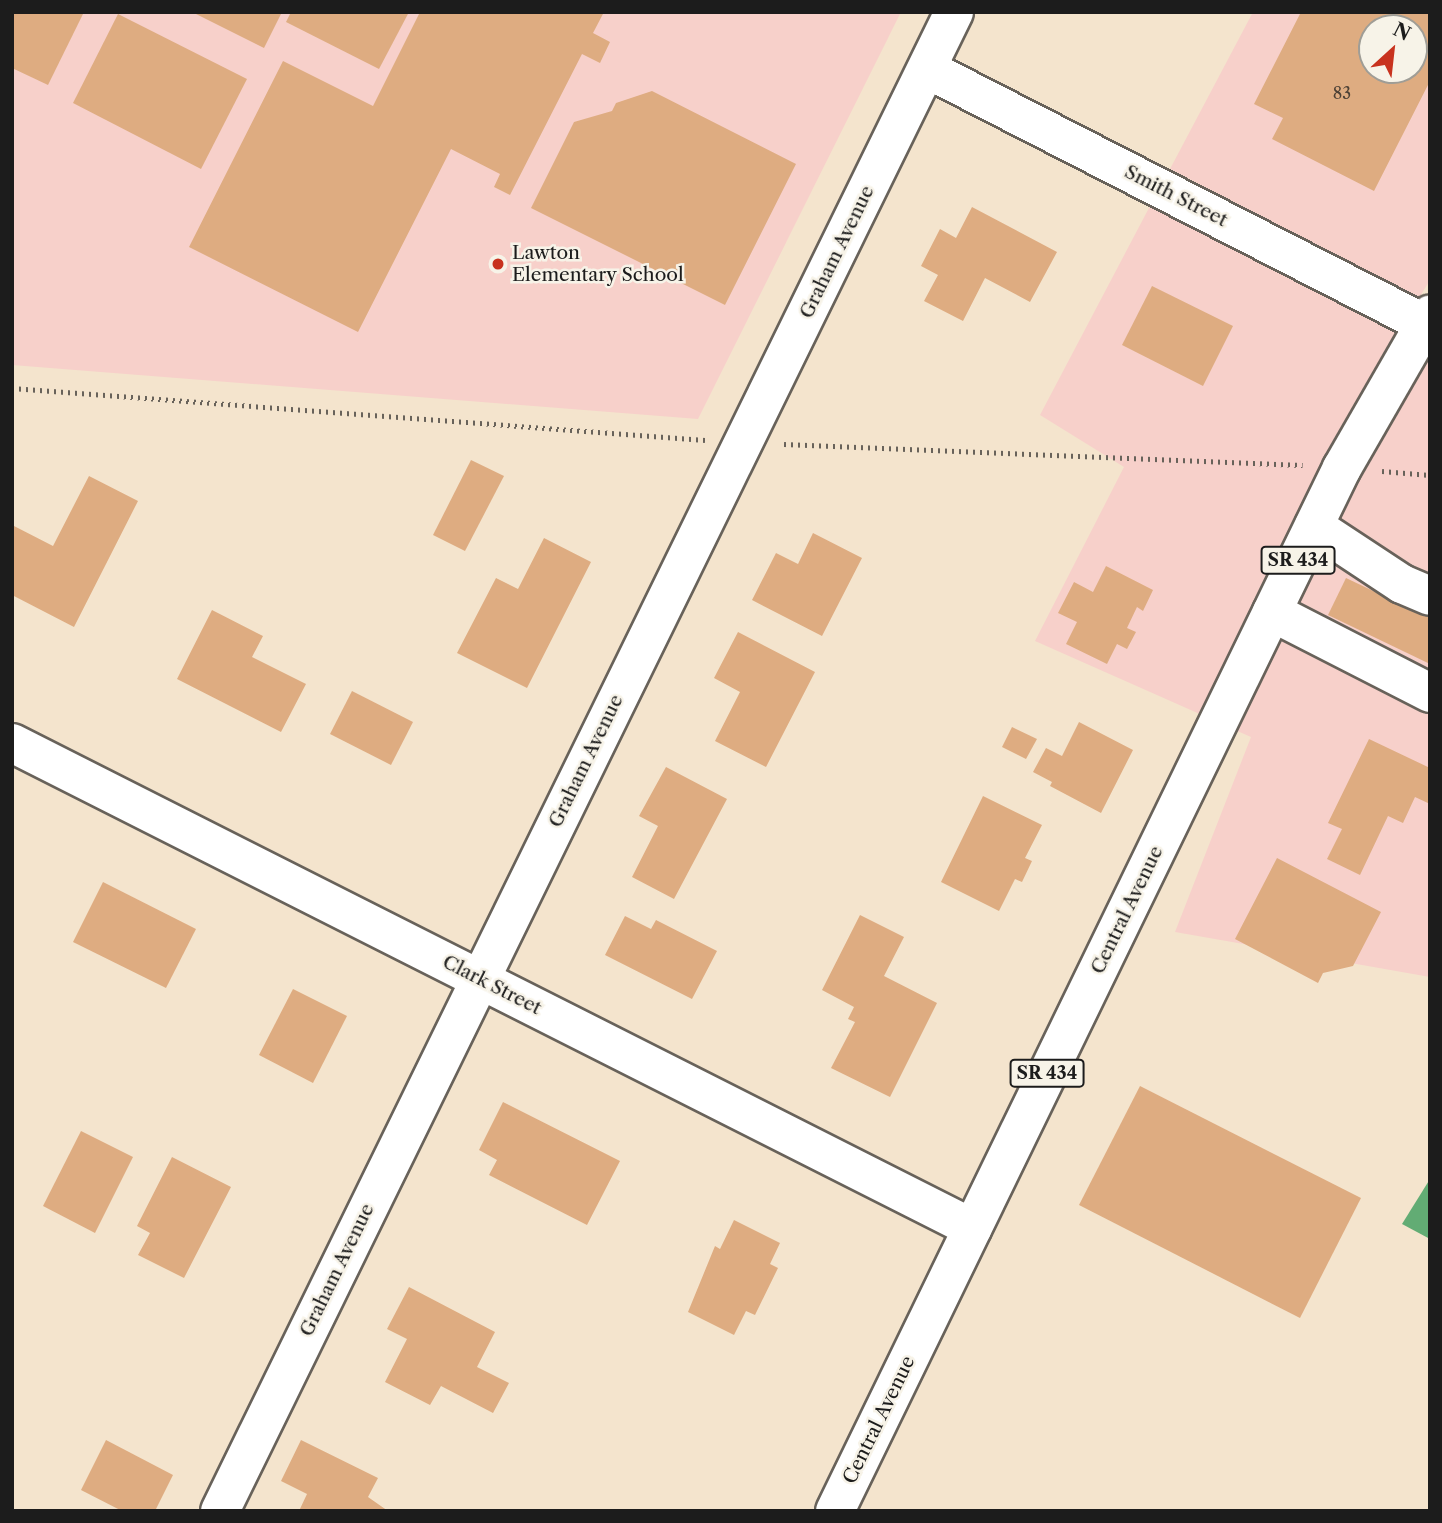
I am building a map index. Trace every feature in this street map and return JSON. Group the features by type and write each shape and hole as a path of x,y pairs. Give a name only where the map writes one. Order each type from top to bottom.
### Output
{"street":[{"name":"Graham Avenue","path":"220,1511 954,12"},
{"name":"Smith Street","path":"928,69 1427,320"},
{"name":"Central Avenue","path":"835,1511 1314,526 1427,320"},
{"path":"1314,526 1402,584 1430,596"},
{"path":"1272,612 1430,693"},
{"name":"Clark Street","path":"12,743 972,1228"}],"path":[{"path":"12,388 714,440"},
{"path":"780,444 1306,465"},
{"path":"1383,471 1430,475"}],"shaded area":[{"path":"12,12 901,12 698,419 12,365"},
{"path":"1253,12 1430,12 1430,280 1419,298 1170,169"},
{"path":"1150,206 1398,333 1202,715 1035,641 1124,467 1040,415"},
{"path":"1430,352 1430,977 1175,932 1251,737 1235,730 1359,476"}],"green space":[{"path":"1430,1179 1430,1239 1402,1224"}],"building":[{"path":"12,12 84,12 48,85 12,68"},
{"path":"192,12 282,12 264,48"},
{"path":"291,12 409,12 379,69 286,22"},
{"path":"420,12 604,12 593,33 610,42 600,63 582,54 510,195 494,187 500,174 451,149 358,332 189,247 283,61 373,106"},
{"path":"1301,12 1430,12 1430,81 1374,191 1272,139 1283,118 1254,104"},
{"path":"118,14 247,79 201,169 73,103"},
{"path":"652,91 796,164 725,305 531,208 574,122 612,111 616,103"},
{"path":"972,207 1057,252 1030,302 985,278 963,321 924,301 938,275 921,266 940,229 956,238"},
{"path":"1152,286 1233,326 1203,386 1122,345"},
{"path":"471,460 504,476 465,551 433,535"},
{"path":"89,476 138,501 74,627 12,595 12,529 14,526 53,546"},
{"path":"813,533 862,558 822,636 752,600 776,553 798,564"},
{"path":"544,538 591,562 527,688 457,653 496,578 518,589"},
{"path":"1106,566 1153,590 1143,611 1137,607 1127,628 1136,632 1127,649 1117,644 1107,664 1066,644 1077,622 1058,613 1074,582 1093,592"},
{"path":"1346,578 1430,618 1430,664 1328,615"},
{"path":"212,610 263,636 252,657 306,684 281,732 177,679"},
{"path":"738,632 815,672 766,767 715,741 740,692 714,678"},
{"path":"352,691 413,722 391,765 330,734"},
{"path":"1079,722 1133,750 1101,813 1050,786 1052,782 1033,772 1046,748 1062,756"},
{"path":"1012,727 1037,739 1026,759 1002,747"},
{"path":"1369,739 1430,768 1430,804 1415,797 1403,823 1388,816 1360,875 1327,859 1342,829 1328,823"},
{"path":"666,767 727,799 674,899 632,877 658,826 639,816"},
{"path":"983,796 1042,825 1025,858 1032,861 1022,882 1015,879 999,911 941,882"},
{"path":"1277,858 1381,912 1353,966 1323,973 1318,983 1235,939"},
{"path":"103,882 196,929 166,988 73,942"},
{"path":"860,915 904,937 884,976 937,1003 890,1097 831,1068 855,1022 848,1019 854,1007 822,990"},
{"path":"625,916 651,929 656,920 717,951 692,999 605,955"},
{"path":"293,989 347,1016 313,1083 259,1055"},
{"path":"1140,1086 1361,1198 1300,1318 1079,1205"},
{"path":"503,1102 620,1161 587,1225 489,1175 497,1160 479,1150"},
{"path":"81,1131 133,1157 95,1233 43,1206"},
{"path":"172,1157 231,1187 184,1278 138,1255 150,1233 137,1226"},
{"path":"734,1220 780,1243 770,1264 778,1268 755,1315 746,1311 734,1335 688,1312 715,1246 720,1249"},
{"path":"409,1287 495,1332 477,1367 509,1383 493,1413 441,1386 430,1405 385,1382 407,1339 387,1329"},
{"path":"106,1440 173,1475 155,1511 122,1511 81,1490"},
{"path":"301,1440 378,1478 368,1497 388,1511 299,1511 307,1494 281,1481"}],"place":[{"name":"Lawton Elementary School","path":"498,264"}]}
